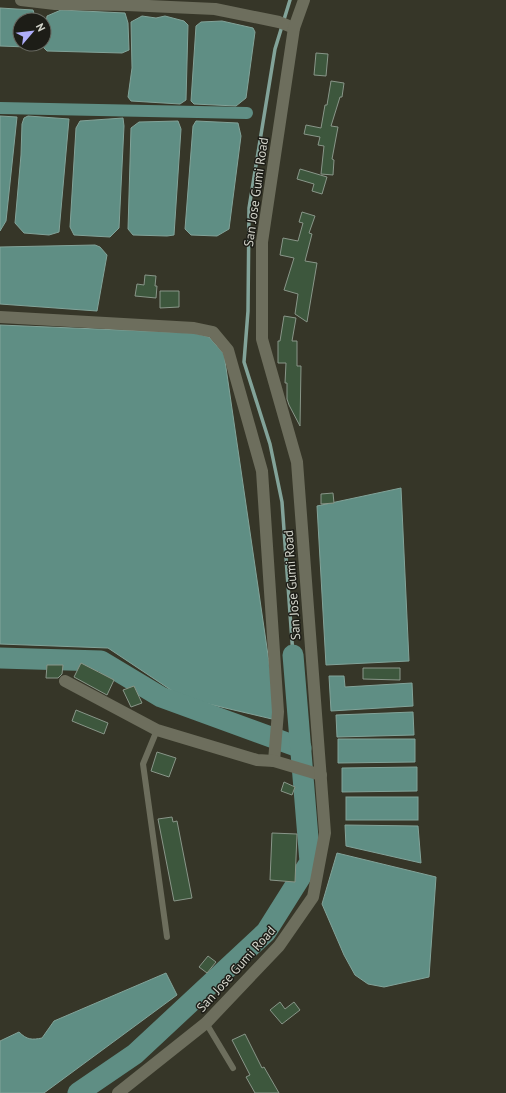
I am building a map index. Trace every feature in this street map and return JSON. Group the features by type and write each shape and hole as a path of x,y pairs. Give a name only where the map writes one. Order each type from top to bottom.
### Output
{"street":[{"path":"21,0 55,4 127,5 215,9 287,25"},
{"name":"San Jose Gumi Road","path":"118,1093 206,1023 279,946 313,897 325,833 297,462 262,339 262,242 287,25 304,0"},
{"path":"0,317 194,328 213,332 228,350 262,471 278,712 274,761"},
{"path":"65,681 157,730 257,760 274,761 321,775"}],"lane":[{"path":"157,730 143,764 167,937"},
{"path":"206,1023 234,1068"}],"water":[{"path":"0,8 33,10 34,12 12,12 12,46 0,46"},
{"path":"61,10 125,13 128,23 129,50 122,53 52,51 52,14"},
{"path":"142,16 156,18 165,16 184,21 188,25 186,100 180,104 131,101 128,97 132,68 131,22"},
{"path":"222,21 253,28 255,32 246,98 236,106 194,104 191,101 196,26 201,22"},
{"path":"0,116 17,117 6,221 0,231"},
{"path":"28,116 69,119 59,232 49,235 24,233 15,223 22,124 24,118"},
{"path":"123,118 124,126 119,228 110,237 74,235 70,227 76,128 80,121"},
{"path":"178,121 181,129 174,235 133,235 128,229 131,128 139,122"},
{"path":"196,121 238,123 241,136 229,229 217,236 191,235 185,229 193,126"},
{"path":"95,245 100,247 107,255 97,311 0,304 0,247"},
{"path":"0,325 194,333 209,337 224,354 275,703 272,719 183,698 108,648 0,644"},
{"path":"401,488 409,661 326,665 317,506"},
{"path":"329,676 344,676 345,687 412,683 413,706 331,711"},
{"path":"413,712 414,735 337,737 336,715"},
{"path":"338,739 415,739 415,762 338,763"},
{"path":"417,767 417,791 342,792 342,768"},
{"path":"346,797 418,797 418,820 346,820"},
{"path":"345,825 418,826 421,863 346,846"},
{"path":"337,853 436,877 429,977 384,987 368,984 355,975 344,955 322,904"},
{"path":"166,973 177,995 44,1093 0,1093 0,1041 19,1032 30,1039 42,1038 54,1021"}],"building":[{"path":"316,53 328,54 326,76 314,75"},
{"path":"331,81 344,83 342,97 340,97 331,126 338,127 332,159 334,160 333,175 321,174 324,146 318,145 320,137 304,134 306,125 321,128"},
{"path":"300,169 327,177 322,194 312,191 314,184 297,179"},
{"path":"302,212 315,216 309,233 312,234 305,261 317,263 307,322 295,314 298,294 284,290 294,258 280,255 283,238 298,241 303,223 299,222"},
{"path":"145,275 156,276 156,298 135,296 137,284 144,285"},
{"path":"160,291 179,291 179,307 160,308"},
{"path":"284,316 296,318 292,341 297,341 297,366 301,366 300,426 287,399 287,383 285,383 286,363 278,363 278,341 280,341"},
{"path":"333,493 334,503 321,504 321,494"},
{"path":"81,663 114,680 107,695 74,677"},
{"path":"47,665 63,665 62,674 58,678 46,678"},
{"path":"363,668 400,668 400,680 363,679"},
{"path":"134,686 142,703 131,707 123,690"},
{"path":"76,710 108,723 104,734 72,721"},
{"path":"157,752 176,758 169,777 151,771"},
{"path":"284,782 295,787 292,795 281,791"},
{"path":"172,817 173,822 177,821 192,898 174,901 158,819"},
{"path":"272,833 297,834 295,882 270,880"},
{"path":"208,956 216,962 207,973 199,967"},
{"path":"280,1002 285,1009 294,1002 300,1010 282,1024 270,1010"},
{"path":"245,1034 262,1068 264,1067 279,1093 255,1093 246,1077 250,1075 232,1040"}],"waterway":[{"path":"290,0 275,49 249,208 248,311 244,362 270,444 282,502 293,655"},
{"path":"0,108 247,113"},
{"path":"78,1093 135,1054 266,932 310,862 293,655"},
{"path":"0,658 101,661 161,697 301,748"}]}
